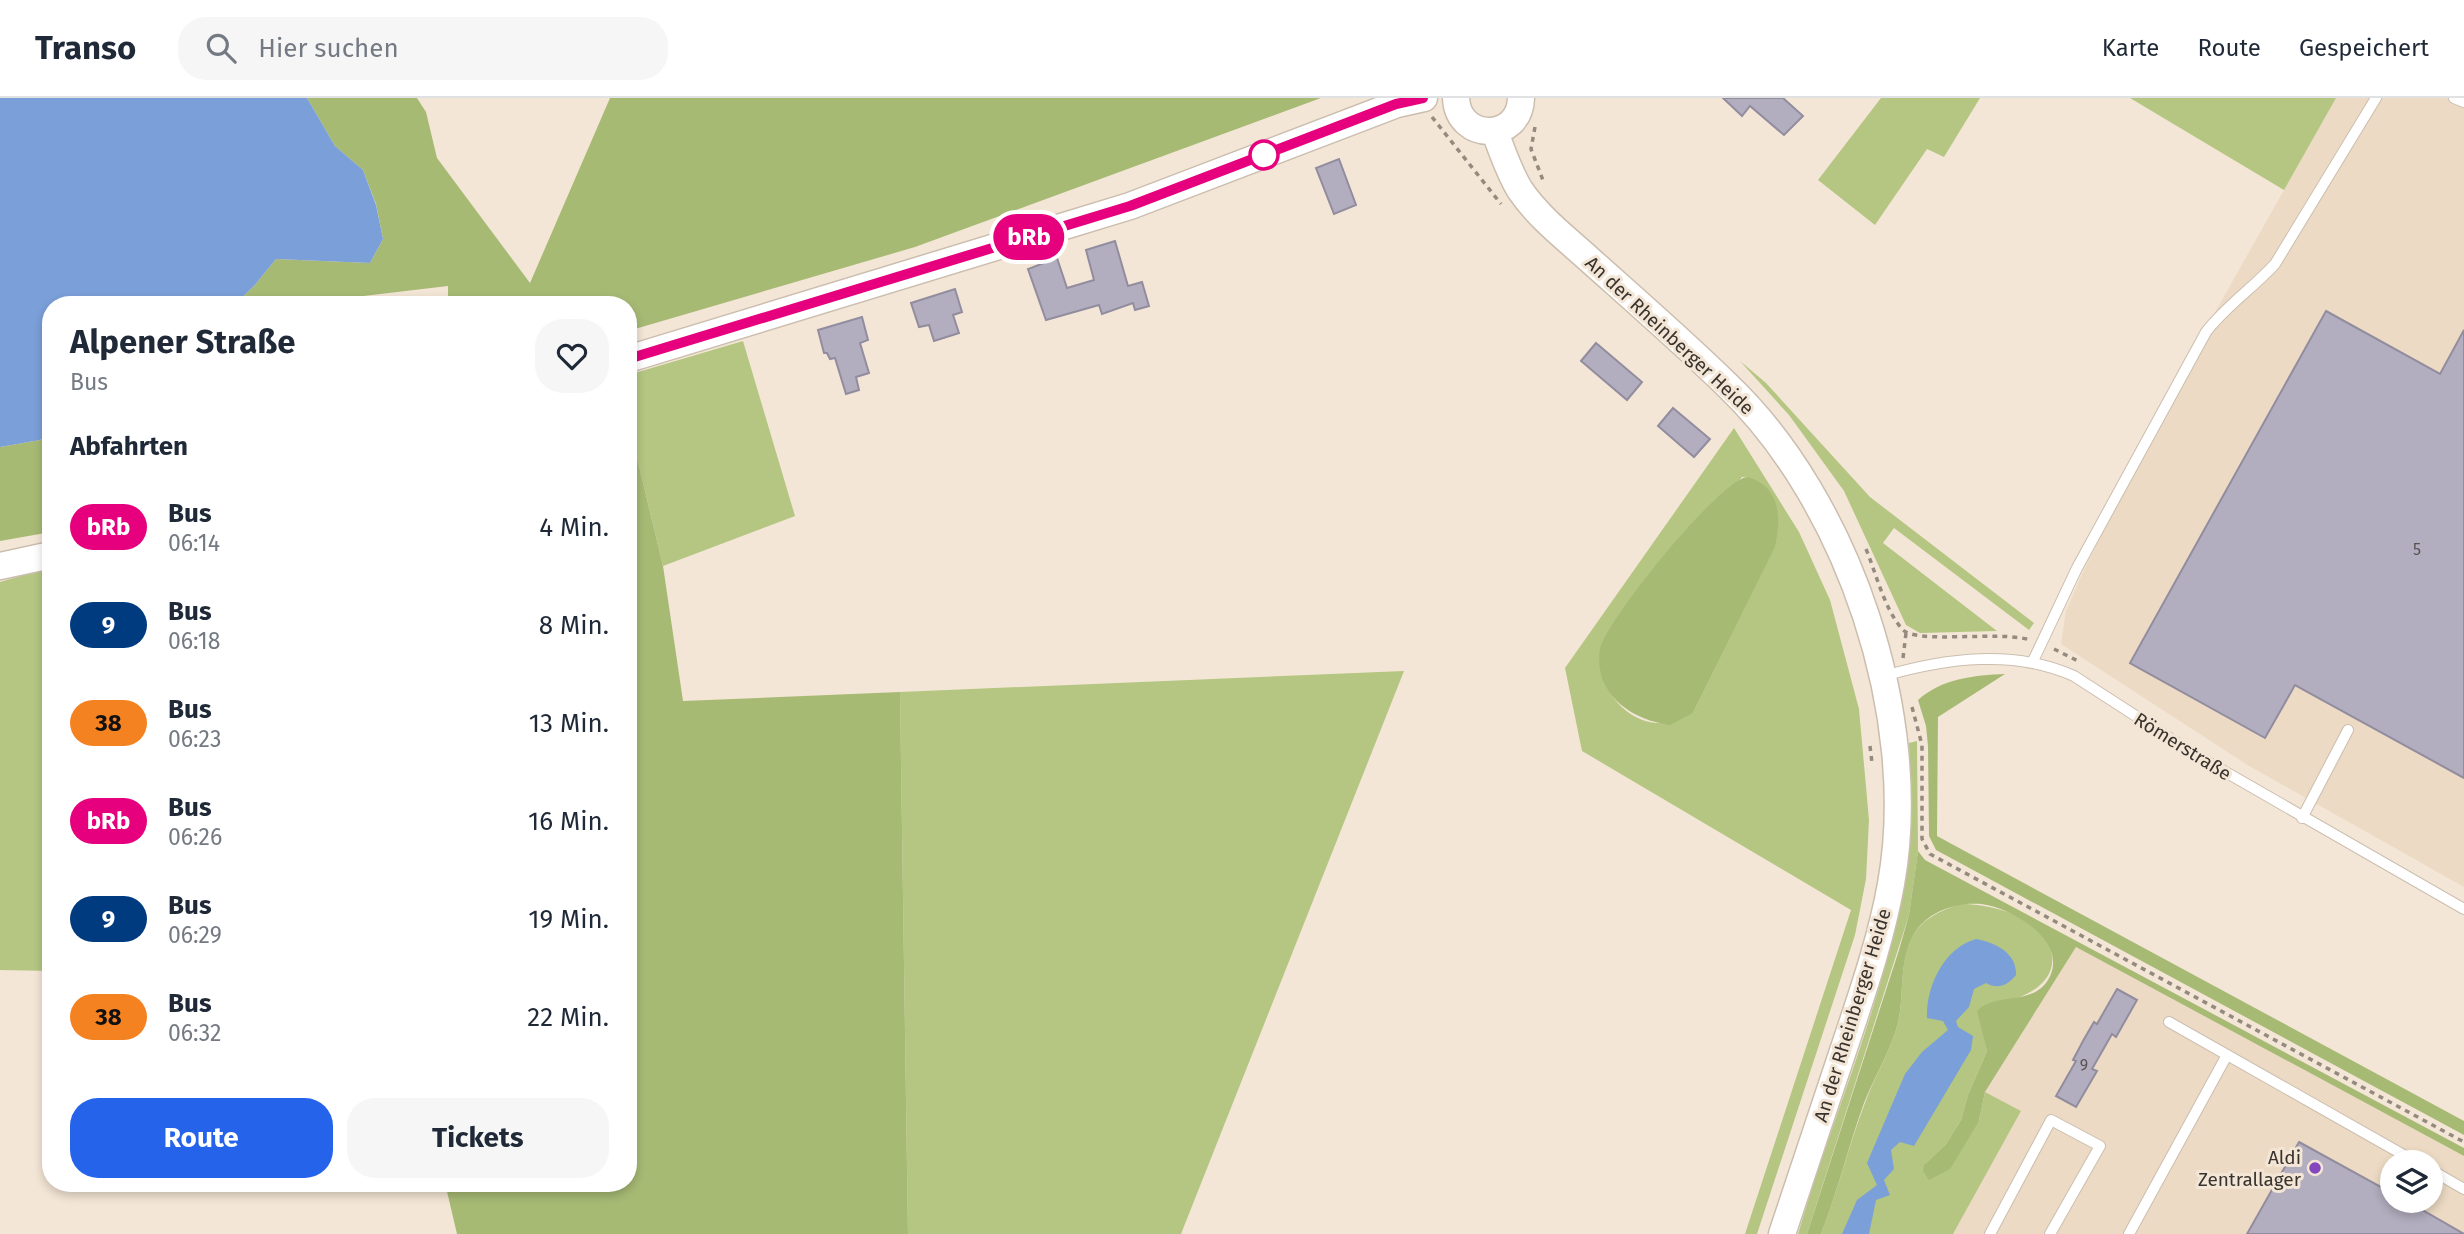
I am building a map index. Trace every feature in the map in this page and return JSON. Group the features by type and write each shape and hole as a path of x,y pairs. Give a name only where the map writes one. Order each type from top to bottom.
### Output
{"street":[{"path":"1456,98 1460,116 1467,124 1476,130 1495,132 1514,121 1521,98"},
{"path":"637,356 1130,206 1396,104 1427,103"},
{"name":"An der Rheinberger Heide","path":"1495,132 1512,176 1539,214 1714,372 1768,430 1810,494 1843,555 1894,673 1896,794 1892,881 1864,988 1782,1234"},
{"path":"0,566 42,557"}],"lane":[{"path":"2033,661 2077,568 2206,332 2222,311 2260,281 2275,264 2376,98"},
{"path":"2454,98 2464,103"},
{"name":"Römerstraße","path":"1894,673 1991,658 2033,661 2074,676 2196,755 2464,909"},
{"path":"2302,818 2348,730"},
{"path":"2169,1022 2395,1150"},
{"path":"2129,1234 2227,1055"},
{"path":"1990,1234 2051,1120 2100,1146 2050,1234"},
{"path":"2443,1177 2464,1189"}],"path":[{"path":"1427,103 1433,120 1506,208"},
{"path":"1535,123 1531,149 1544,183 1552,193"},
{"path":"1862,540 1896,621 1906,634 1922,638 2006,636 2042,644 2083,664"},
{"path":"1906,634 1894,673 1920,733 1923,839 1930,854 2464,1142"},
{"path":"1869,738 1872,773"}],"shaded area":[{"path":"2336,98 2464,98 2464,887 2249,766 2061,644 2066,611 2082,574 2214,314"},
{"path":"2076,947 2464,1156 2464,1234 1953,1234 2021,1111 1985,1092"}],"green space":[{"path":"307,98 417,98 426,112 437,158 530,283 610,98 1321,98 915,247 637,328 637,296 448,296 448,286 363,296 243,296 276,259 370,263 383,239 376,204 363,170 335,146"},
{"path":"1881,98 1980,98 1944,157 1927,149 1875,225 1818,180"},
{"path":"2130,98 2336,98 2284,190"},
{"path":"743,341 795,516 663,566 637,458 637,372"},
{"path":"1740,361 1766,383 1870,497 2034,623 2029,630 1894,528 1883,543 1997,631 1920,633 1906,625 1844,491 1789,415"},
{"path":"1734,428 1799,532 1830,600 1859,709 1869,820 1866,879 1855,935 1757,1234 1745,1234 1851,910 1582,751 1565,668","holes":["1742,477 1754,479 1770,492 1775,502 1778,524 1775,546 1693,713 1660,723 1636,717 1613,697 1601,669"]},
{"path":"42,439 42,534 0,541 0,447"},
{"path":"637,458 663,566 683,701 900,692 908,1234 457,1234 447,1192 637,1192"},
{"path":"1748,477 1767,488 1776,505 1778,526 1775,547 1693,713 1670,725 1641,717 1617,702 1609,691 1602,679 1599,665 1600,649 1622,610 1666,552 1715,500 1734,483"},
{"path":"42,570 42,971 0,970 0,582"},
{"path":"1404,671 1181,1234 908,1234 900,692"},
{"path":"2005,674 1938,717 1937,836 2464,1121 2464,1135 1936,850 1929,836 1928,746 1926,726 1918,700 1947,683"},
{"path":"1917,741 1918,851 1909,915 1807,1234 1798,1234 1871,1015 1895,926 1910,829 1909,743"},
{"path":"1918,851 1925,860 2464,1148 2464,1156 2076,947 1985,1092 1979,1121 1950,1169 1929,1180 1923,1171 1924,1165 1946,1144 1961,1120 1968,1095 1987,1051 1977,1011 1993,1002 2033,993 2048,980 2053,966 2045,940 2021,919 1981,904 1961,905 1933,915 1913,936 1905,959 1901,1007 1893,1039 1864,1103 1821,1234 1807,1234 1899,950 1909,915"},
{"path":"1960,904 2000,910 2028,922 2047,941 2052,953 2052,965 2048,976 2040,985 2017,998 2002,1001 1983,1032 1987,1051 1968,1095 1961,1120 1946,1144 1924,1165 1979,1121 1985,1092 2021,1111 1953,1234 1821,1234 1859,1119 1896,1030 1908,947 1917,930 1928,920"}],"water":[{"path":"0,98 307,98 335,146 363,170 376,205 383,239 370,263 276,259 243,296 42,296 42,439 0,447"},
{"path":"1976,939 2004,950 2013,961 2016,975 2002,985 1986,983 1974,989 1969,1007 1956,1021 1958,1027 1973,1036 1971,1050 1914,1146 1900,1142 1891,1150 1894,1169 1884,1180 1890,1195 1876,1200 1869,1234 1842,1234 1857,1200 1877,1185 1867,1163 1905,1074 1922,1052 1948,1030 1943,1021 1927,1018 1934,981 1946,960 1955,951"}],"building":[{"path":"1723,98 1783,98 1803,116 1784,135 1750,106 1742,116"},
{"path":"1339,159 1356,205 1334,214 1316,168"},
{"path":"1115,241 1128,286 1142,282 1149,306 1135,310 1133,303 1102,314 1099,305 1046,320 1028,269 1057,258 1067,288 1094,280 1086,250"},
{"path":"955,289 962,312 953,315 959,333 934,341 929,325 919,327 911,303"},
{"path":"2326,311 2440,374 2464,330 2464,778 2295,685 2265,738 2130,663"},
{"path":"862,317 868,340 860,343 869,373 856,377 859,390 846,394 835,358 830,359 827,353 824,353 818,330"},
{"path":"1596,343 1642,382 1627,400 1581,361"},
{"path":"1673,408 1710,439 1694,457 1658,426"},
{"path":"2117,989 2137,1000 2116,1037 2112,1034 2092,1069 2097,1071 2076,1107 2056,1096 2076,1061 2073,1060 2083,1041 2094,1022 2097,1024"},
{"name":"Aldi Zentrallager","path":"2299,1142 2380,1186 2380,1213 2428,1213 2464,1234 2247,1234"}],"bus line":[{"name":"bRb","path":"637,356 1130,206 1396,104 1423,98"}],"place":[{"name":"Aldi Zentrallager","path":"2315,1168"}]}
